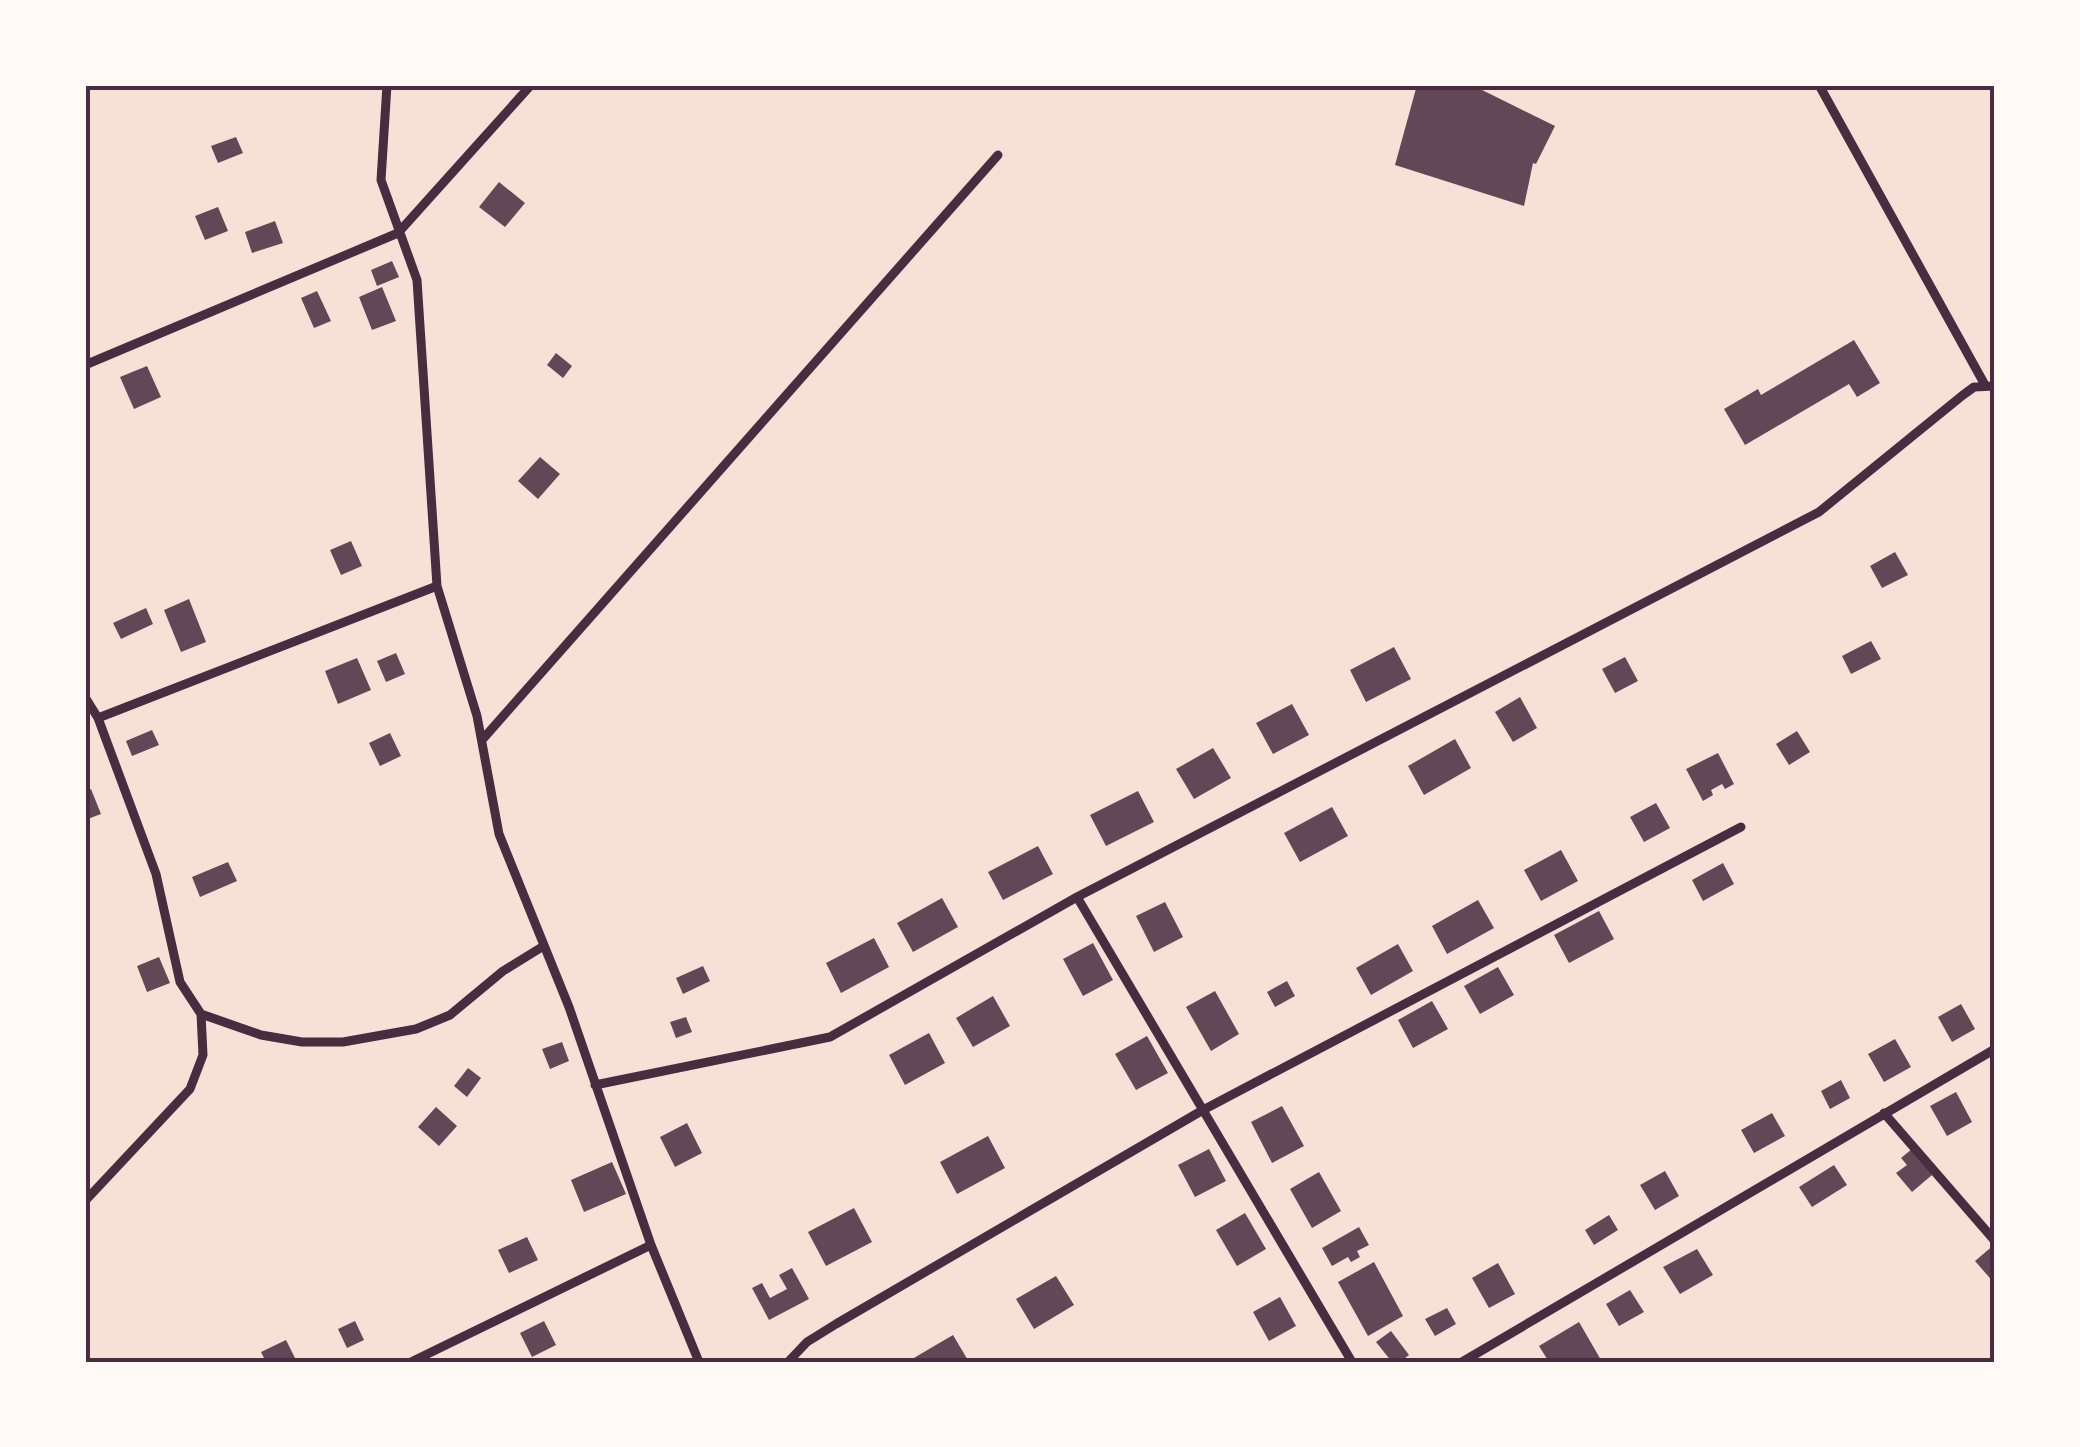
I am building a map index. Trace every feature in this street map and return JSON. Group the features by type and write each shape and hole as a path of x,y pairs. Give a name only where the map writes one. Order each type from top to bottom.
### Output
{"street":[{"path":"387,85 381,180 417,280 438,586 482,740 500,834 569,1007 651,1244 699,1362"},
{"path":"85,365 398,234 532,85"},
{"path":"595,1084 830,1038 1077,897 1819,512 1963,395 1990,385 1819,85"},
{"path":"482,740 998,155"},
{"path":"98,718 438,586"},
{"path":"85,697 98,718 156,874 180,982 201,1014 203,1055 190,1089 85,1201"},
{"path":"788,1362 807,1342 836,1324 1203,1110 1741,827"},
{"path":"1077,897 1352,1362"},
{"path":"201,1014 261,1035 302,1042 343,1042 416,1030 450,1015 503,971 542,947"},
{"path":"1462,1362 1995,1049"},
{"path":"1884,1113 1995,1242"},
{"path":"412,1362 651,1244"}],"building":[{"path":"1417,85 1443,90 1446,85 1472,85 1555,126 1536,164 1533,163 1524,206 1395,165"},
{"path":"236,137 243,153 218,163 211,146"},
{"path":"499,182 525,203 505,227 479,207"},
{"path":"218,207 228,231 205,240 195,216"},
{"path":"275,221 283,243 252,253 245,232"},
{"path":"392,261 399,277 377,286 371,270"},
{"path":"382,287 396,321 372,330 359,297"},
{"path":"317,291 331,321 314,328 301,298"},
{"path":"1854,340 1880,383 1857,397 1849,384 1745,445 1724,409 1758,389 1761,395"},
{"path":"556,353 572,366 563,378 547,365"},
{"path":"147,366 161,397 134,409 120,377"},
{"path":"540,457 560,474 538,499 518,481"},
{"path":"351,541 362,566 341,575 330,550"},
{"path":"1895,552 1908,575 1882,588 1870,566"},
{"path":"189,599 206,642 181,652 164,610"},
{"path":"146,608 153,624 121,639 113,623"},
{"path":"1871,641 1881,659 1851,674 1842,656"},
{"path":"1394,647 1411,679 1366,702 1350,670"},
{"path":"396,653 405,674 386,682 377,661"},
{"path":"1625,657 1638,681 1615,693 1602,669"},
{"path":"357,658 371,690 338,704 325,671"},
{"path":"1520,697 1537,728 1513,742 1495,712"},
{"path":"1292,704 1309,735 1273,754 1256,723"},
{"path":"152,730 159,745 132,756 126,741"},
{"path":"1797,731 1810,752 1789,765 1776,744"},
{"path":"390,733 401,756 380,766 369,743"},
{"path":"1455,739 1471,768 1424,795 1408,766"},
{"path":"1213,748 1231,778 1194,799 1176,769"},
{"path":"1718,753 1734,784 1725,789 1722,784 1711,790 1713,795 1703,801 1686,769"},
{"path":"91,789 101,814 85,820 85,792"},
{"path":"1138,791 1154,822 1106,846 1090,815"},
{"path":"1656,803 1670,828 1644,842 1630,817"},
{"path":"1332,807 1348,836 1300,862 1284,833"},
{"path":"1038,846 1053,874 1003,900 988,872"},
{"path":"1561,850 1578,881 1541,901 1524,870"},
{"path":"228,862 237,881 200,897 192,877"},
{"path":"1723,863 1734,884 1703,901 1692,880"},
{"path":"942,898 958,927 913,952 897,923"},
{"path":"1478,900 1494,928 1447,954 1432,926"},
{"path":"1165,902 1183,937 1154,952 1136,916"},
{"path":"1599,911 1614,939 1569,963 1554,935"},
{"path":"874,938 889,967 841,993 826,963"},
{"path":"1093,943 1113,980 1083,996 1063,959"},
{"path":"1398,944 1413,971 1371,995 1356,968"},
{"path":"159,957 170,983 147,992 137,966"},
{"path":"703,966 710,981 683,994 676,978"},
{"path":"1498,967 1514,995 1480,1014 1464,986"},
{"path":"1287,981 1295,996 1275,1007 1267,992"},
{"path":"1215,991 1239,1034 1211,1051 1186,1007"},
{"path":"993,996 1010,1026 973,1047 956,1018"},
{"path":"1432,1001 1448,1029 1413,1048 1398,1020"},
{"path":"1961,1004 1975,1029 1952,1042 1938,1017"},
{"path":"686,1017 692,1032 676,1038 670,1022"},
{"path":"929,1033 945,1063 905,1085 889,1055"},
{"path":"1147,1036 1168,1073 1136,1090 1115,1054"},
{"path":"1895,1039 1911,1067 1884,1082 1868,1054"},
{"path":"562,1042 569,1061 550,1069 542,1049"},
{"path":"468,1068 481,1078 467,1097 454,1086"},
{"path":"1841,1080 1850,1098 1830,1109 1821,1091"},
{"path":"1956,1092 1972,1122 1947,1136 1930,1106"},
{"path":"1282,1106 1304,1146 1272,1163 1251,1122"},
{"path":"436,1107 457,1126 439,1146 418,1127"},
{"path":"1772,1113 1785,1136 1754,1153 1741,1130"},
{"path":"687,1123 702,1153 675,1167 660,1137"},
{"path":"988,1136 1005,1168 957,1194 940,1162"},
{"path":"1209,1149 1226,1181 1195,1197 1178,1165"},
{"path":"1912,1149 1932,1175 1912,1192 1896,1173 1907,1165 1901,1158"},
{"path":"612,1162 626,1194 584,1212 571,1180"},
{"path":"1834,1165 1847,1185 1812,1207 1799,1187"},
{"path":"1665,1171 1679,1196 1655,1210 1640,1185"},
{"path":"1319,1172 1341,1211 1312,1228 1290,1189"},
{"path":"854,1208 872,1242 826,1266 808,1232"},
{"path":"1245,1213 1266,1249 1237,1266 1216,1230"},
{"path":"1609,1215 1618,1230 1594,1245 1585,1230"},
{"path":"1359,1227 1369,1245 1357,1251 1360,1257 1351,1262 1348,1257 1332,1266 1322,1248"},
{"path":"527,1237 538,1260 509,1273 498,1250"},
{"path":"1995,1244 1995,1284 1975,1261"},
{"path":"1697,1249 1713,1275 1680,1294 1663,1267"},
{"path":"1374,1262 1403,1316 1368,1336 1338,1282"},
{"path":"1498,1263 1515,1294 1489,1308 1472,1278"},
{"path":"792,1268 809,1299 769,1320 752,1288 762,1283 770,1298 787,1289 779,1275"},
{"path":"1056,1276 1074,1305 1034,1329 1016,1299"},
{"path":"1630,1290 1644,1312 1619,1326 1606,1304"},
{"path":"1280,1297 1296,1326 1269,1341 1253,1312"},
{"path":"1447,1308 1456,1324 1435,1336 1425,1319"},
{"path":"355,1321 364,1340 347,1348 338,1329"},
{"path":"544,1321 556,1345 532,1357 520,1333"},
{"path":"1579,1322 1601,1360 1549,1362 1539,1346"},
{"path":"1391,1331 1409,1355 1400,1362 1392,1362 1376,1342"},
{"path":"953,1335 969,1362 907,1362"},
{"path":"286,1340 297,1362 266,1362 261,1352"}]}
